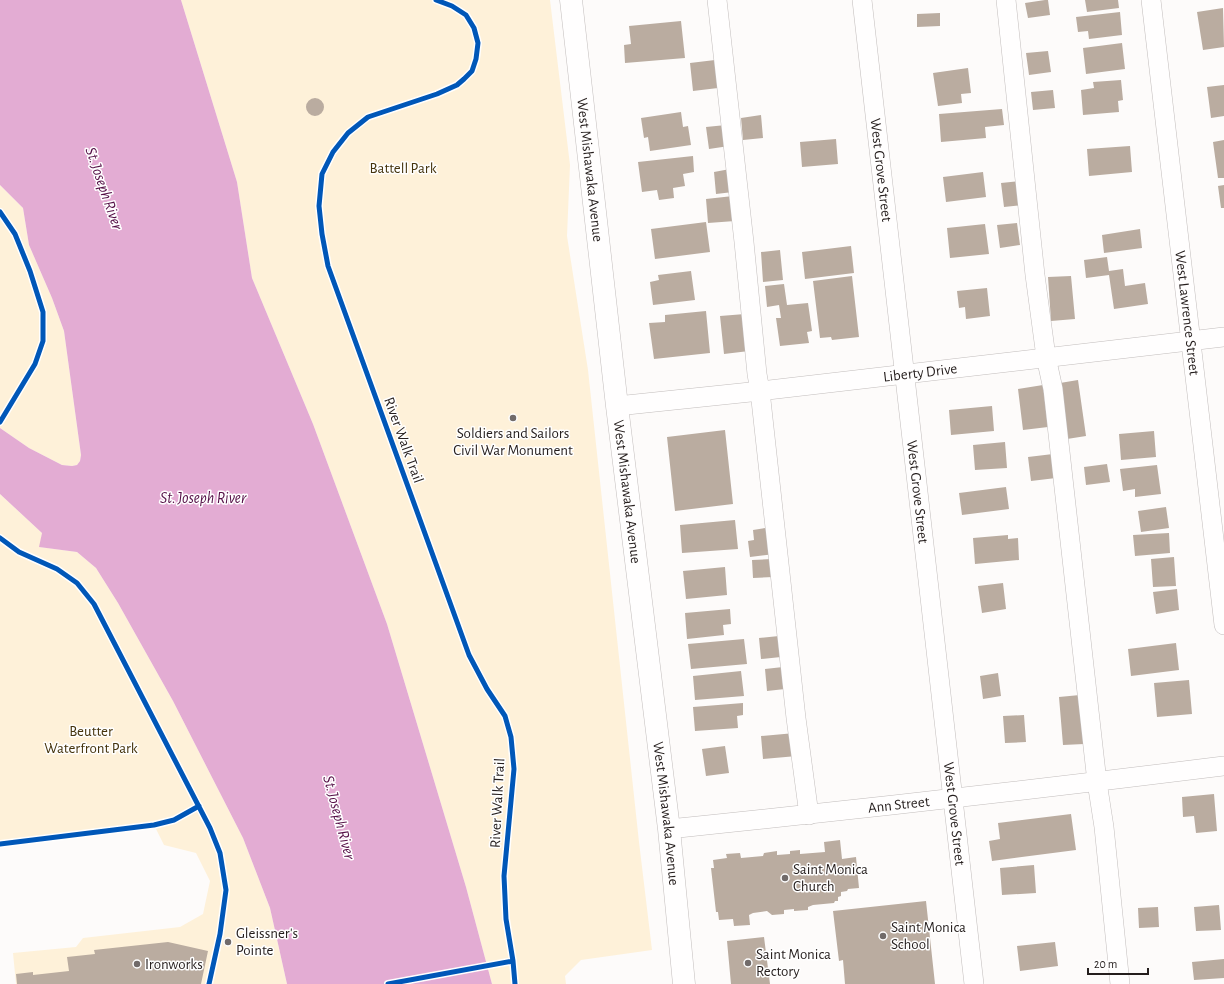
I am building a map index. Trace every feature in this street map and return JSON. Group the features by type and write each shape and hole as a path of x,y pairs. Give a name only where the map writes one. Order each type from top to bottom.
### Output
{"main road":[{"name":"West Mishawaka Avenue","path":"570,0 617,406 669,829 684,984"}],"street":[{"path":"717,0 744,234 757,374 796,718 809,815"},
{"name":"West Grove Street","path":"862,0 974,984"},
{"path":"1006,0 1035,275 1046,357 1053,389 1097,782 1104,827 1120,984"},
{"name":"West Lawrence Street","path":"1151,0 1224,625"},
{"name":"Liberty Drive","path":"617,406 760,391 1224,337"},
{"name":"Ann Street","path":"669,829 809,815 1224,766"}],"green space":[{"name":"Battell Park","path":"181,0 550,0 570,165 567,236 588,370 652,950 581,960 565,976 566,984 492,984 466,887 387,624 313,424 252,278 237,182"},
{"path":"0,185 23,208 29,245 52,298 64,331 81,455 80,461 77,465 62,465 29,448 0,428"},
{"name":"Beutter Waterfront Park","path":"0,494 42,533 40,547 77,552 96,568 118,603 173,701 243,838 270,908 287,984 16,984 13,953 76,947 83,938 180,927 203,914 210,881 196,853 164,845 154,825 0,844"}],"water":[{"name":"St. Joseph River","path":"0,0 181,0 237,182 252,278 313,424 387,624 466,887 492,984 287,984 270,908 243,838 173,701 118,603 96,568 77,552 39,547 42,533 0,494 0,428 29,448 62,465 77,465 80,461 81,455 64,331 52,298 29,245 23,208 0,185"}],"building":[{"path":"1048,0 1050,15 1028,18 1025,3"},
{"path":"1085,0 1118,0 1119,8 1087,12"},
{"path":"1223,8 1224,47 1203,50 1197,12"},
{"path":"1120,12 1122,35 1089,39 1088,31 1078,32 1076,17"},
{"path":"940,13 940,26 917,27 917,14"},
{"path":"681,21 685,58 625,63 624,45 631,44 629,26"},
{"path":"1122,43 1125,69 1086,74 1083,48"},
{"path":"1048,51 1051,72 1029,75 1026,53"},
{"path":"715,60 718,88 693,91 690,63"},
{"path":"968,68 971,93 961,94 962,103 938,106 933,73"},
{"path":"1121,80 1123,100 1118,101 1119,112 1083,115 1081,90 1094,88 1093,82"},
{"path":"1224,85 1224,116 1211,118 1207,87"},
{"path":"1053,90 1055,108 1033,110 1031,92"},
{"path":"315,98 321,101 324,107 321,113 315,116 309,113 306,107 309,101"},
{"path":"1002,109 1004,125 985,127 986,138 941,142 939,114"},
{"path":"681,112 683,127 688,126 691,145 650,151 648,137 644,138 641,118"},
{"path":"761,115 763,138 743,140 741,118"},
{"path":"726,125 729,146 709,149 706,127"},
{"path":"836,139 838,164 802,167 800,142"},
{"path":"1224,140 1224,178 1218,178 1213,142"},
{"path":"1130,146 1132,172 1089,176 1087,149"},
{"path":"693,156 694,172 683,174 685,186 673,188 674,198 659,200 657,190 642,192 638,162"},
{"path":"730,169 733,192 716,194 714,172"},
{"path":"983,172 986,197 946,202 943,177"},
{"path":"1021,181 1024,205 1004,207 1001,183"},
{"path":"1224,185 1224,208 1221,208 1218,186"},
{"path":"733,196 735,221 708,223 706,199"},
{"path":"706,222 710,252 655,259 651,229"},
{"path":"1017,223 1020,245 1000,248 997,225"},
{"path":"985,224 989,254 950,258 947,228"},
{"path":"1140,229 1142,248 1104,253 1102,235"},
{"path":"851,246 854,273 805,279 802,252"},
{"path":"780,250 783,280 763,282 761,252"},
{"path":"1107,257 1109,271 1123,269 1125,286 1145,283 1148,304 1114,309 1109,275 1086,278 1084,260"},
{"path":"691,271 695,300 653,305 650,282 659,280 658,275"},
{"path":"852,276 859,337 832,340 831,337 820,338 813,281"},
{"path":"1071,276 1075,319 1051,321 1048,277"},
{"path":"784,284 787,305 808,303 812,331 807,332 809,343 780,346 776,318 781,318 779,305 767,307 765,286"},
{"path":"987,288 990,316 966,319 965,307 959,308 957,291"},
{"path":"706,311 710,353 654,359 649,323 665,322 665,315"},
{"path":"745,314 749,351 724,354 720,316"},
{"path":"1078,380 1086,436 1067,439 1060,383"},
{"path":"1043,385 1048,427 1023,430 1018,389"},
{"path":"992,406 994,431 951,435 949,410"},
{"path":"725,430 733,504 675,511 667,437"},
{"path":"1154,431 1156,457 1121,460 1119,434"},
{"path":"1005,442 1007,468 975,470 973,445"},
{"path":"1053,454 1056,478 1031,481 1028,457"},
{"path":"1107,464 1110,482 1086,485 1084,467"},
{"path":"1157,465 1161,494 1135,497 1135,489 1123,491 1120,469"},
{"path":"1006,487 1009,509 962,515 959,493"},
{"path":"1166,507 1169,528 1141,532 1138,511"},
{"path":"735,520 738,549 682,553 680,525"},
{"path":"772,527 775,554 750,557 748,541 754,540 753,530"},
{"path":"1169,533 1170,553 1135,556 1133,535"},
{"path":"1008,535 1008,539 1018,538 1019,560 975,564 973,538"},
{"path":"1174,557 1176,586 1153,587 1151,559"},
{"path":"772,559 773,577 753,578 752,560"},
{"path":"725,567 727,595 686,599 683,571"},
{"path":"1003,583 1006,609 982,613 978,586"},
{"path":"1177,589 1179,610 1156,614 1153,592"},
{"path":"730,609 731,624 723,625 724,635 687,639 685,613"},
{"path":"779,636 781,657 761,659 759,638"},
{"path":"744,639 747,664 691,669 688,644"},
{"path":"1176,643 1179,670 1131,676 1128,649"},
{"path":"783,667 785,689 767,691 765,669"},
{"path":"741,671 744,696 695,700 693,676"},
{"path":"998,673 1001,696 983,699 980,676"},
{"path":"1189,680 1192,714 1157,717 1154,683"},
{"path":"1080,695 1084,744 1063,745 1059,697"},
{"path":"743,703 743,715 737,716 738,728 695,731 693,707"},
{"path":"1024,715 1026,742 1005,743 1003,716"},
{"path":"795,733 797,756 763,759 761,736"},
{"path":"725,746 729,773 706,776 702,749"},
{"path":"1214,794 1217,831 1196,833 1194,816 1183,817 1182,797"},
{"path":"1071,814 1076,850 992,861 989,841 1000,839 998,823"},
{"name":"Saint Monica Church","path":"840,840 842,859 856,857 859,888 848,889 847,891 841,892 841,896 838,897 838,901 835,901 834,903 813,905 808,907 808,910 784,910 784,914 772,915 767,911 753,913 749,915 750,925 734,926 733,919 719,920 718,912 716,912 711,868 714,868 713,860 727,858 726,854 740,853 741,858 763,856 764,853 777,851 777,855 790,854 790,851 800,850 800,854 825,852 824,842"},
{"path":"1034,865 1036,893 1002,895 1000,868"},
{"name":"Saint Monica School","path":"926,901 935,984 845,984 843,960 839,961 833,911"},
{"path":"1219,905 1221,930 1196,931 1194,907"},
{"path":"1158,907 1159,927 1139,928 1138,908"},
{"name":"Saint Monica Rectory","path":"764,937 770,984 731,984 727,941"},
{"name":"Ironworks","path":"168,942 208,951 201,984 17,984 16,974 33,972 33,975 69,971 67,957 95,954 94,950"},
{"path":"1055,942 1058,966 1020,971 1017,946"},
{"path":"1224,959 1224,978 1194,980 1192,962"}],"cycle path":[{"name":"River Walk Trail","path":"436,0 452,6 466,15 474,28 478,43 476,59 472,71 457,85 437,94 368,117 348,133 333,152 322,174 319,206 328,266 469,655 487,689 505,716 511,737 514,769 504,876 506,919 515,984"},
{"path":"0,212 15,234 30,271 43,312 43,341 35,364 0,422"},
{"path":"0,538 19,552 57,569 77,583 94,604 210,828 220,853 226,890 220,934 209,984"},
{"path":"0,844 154,825 174,820 199,806"},
{"path":"388,984 513,961"}],"place":[{"name":"Soldiers and Sailors Civil War Monument","path":"513,418"},
{"name":"Saint Monica Church","path":"785,878"},
{"name":"Saint Monica School","path":"883,936"},
{"name":"Gleissner's Pointe","path":"228,942"},
{"name":"Saint Monica Rectory","path":"748,963"},
{"name":"Ironworks","path":"137,964"}]}
